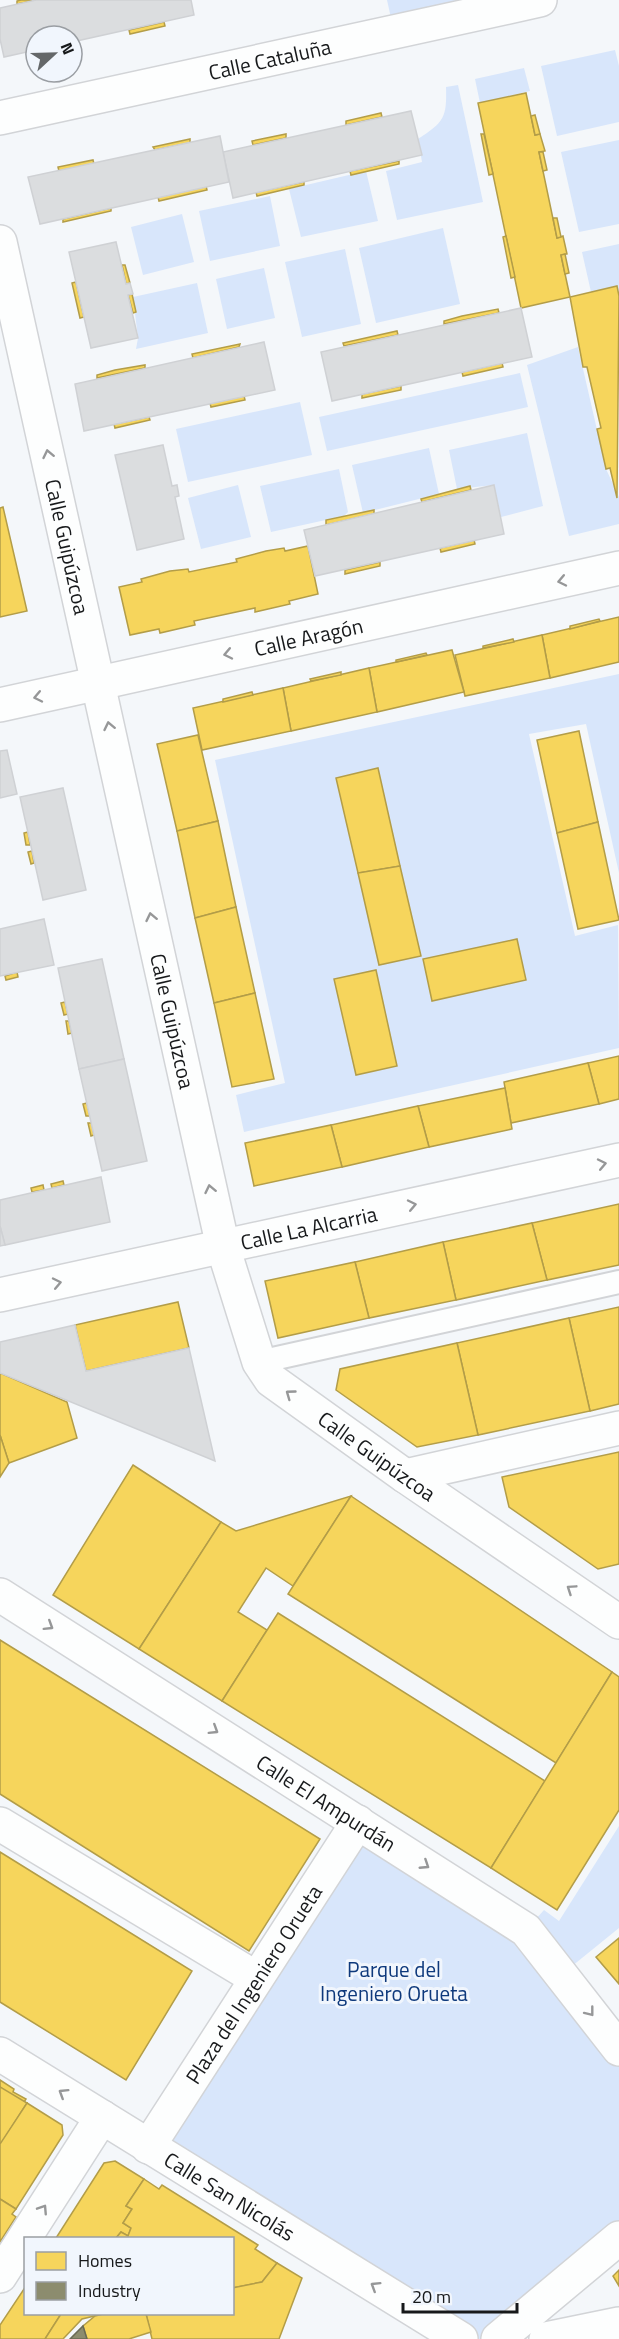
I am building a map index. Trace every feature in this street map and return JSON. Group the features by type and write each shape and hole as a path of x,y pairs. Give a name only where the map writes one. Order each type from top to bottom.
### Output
{"street":[{"name":"Calle Cataluña","path":"0,118 540,0"},
{"name":"Calle Guipúzcoa","path":"0,242 100,683 223,1247 259,1362 271,1380 405,1476 619,1622"},
{"name":"Calle Aragón","path":"0,705 619,568"},
{"name":"Calle La Alcarria","path":"0,1295 619,1160"},
{"path":"405,1476 619,1428"},
{"name":"Calle El Ampurdán","path":"0,1595 526,1930 619,2049"},
{"name":"Plaza del Ingeniero Orueta","path":"148,2147 255,1978 358,1822"},
{"path":"0,1824 255,1978"},
{"name":"Calle San Nicolás","path":"0,2054 460,2339"},
{"path":"25,2237 102,2116"},
{"path":"0,2276 24,2238"},
{"path":"498,2339 619,2238"},
{"path":"546,2339 619,2324"}],"lane":[{"path":"259,1362 619,1282"}],"green space":[{"path":"387,0 541,0 394,32"},
{"path":"615,50 619,66 619,122 557,136 541,66"},
{"path":"524,68 530,91 480,103 475,79"},
{"path":"458,85 483,202 397,220 386,171 422,162 418,139 442,118 446,106 446,87"},
{"path":"619,140 619,224 579,232 561,152"},
{"path":"366,171 378,221 301,237 289,189"},
{"path":"270,196 280,246 210,261 199,211"},
{"path":"182,214 194,262 143,275 131,227"},
{"path":"443,228 460,304 376,323 359,248"},
{"path":"619,244 619,296 616,286 591,292 582,252"},
{"path":"345,249 361,324 302,337 285,262"},
{"path":"264,268 275,318 227,329 216,279"},
{"path":"197,283 208,333 136,349 138,338 133,297"},
{"path":"578,347 606,469 619,497 619,524 569,536 527,365"},
{"path":"520,373 528,407 327,451 319,417"},
{"path":"300,402 312,455 188,482 176,429"},
{"path":"527,433 543,506 501,517 494,485 457,489 449,450"},
{"path":"429,448 439,494 363,513 352,465"},
{"path":"339,469 348,512 344,516 271,532 260,486"},
{"path":"238,485 251,537 201,549 188,498"},
{"path":"619,674 619,873 586,724 529,734 575,936 618,925 619,1048 244,1132 236,1095 285,1083 215,760"},
{"name":"Parque del Ingeniero Orueta","path":"358,1822 526,1930 544,1910 559,1921 619,1826 619,1928 561,1975 619,2049 619,2238 498,2339 461,2339 148,2147"}],"building: Homes":[{"path":"37,0 17,4 17,1"},
{"path":"164,22 165,26 130,34 129,30"},
{"path":"526,93 535,135 540,134 545,151 539,152 557,238 563,236 567,254 561,255 570,297 521,308 478,103"},
{"path":"381,113 382,117 346,125 346,121"},
{"path":"535,115 540,134 535,135 531,116"},
{"path":"286,134 286,138 253,145 252,141"},
{"path":"481,134 484,134 493,174 489,175"},
{"path":"190,139 190,143 155,150 153,147"},
{"path":"539,152 543,152 547,170 543,171"},
{"path":"93,160 94,164 59,171 58,167"},
{"path":"399,161 399,164 351,175 350,171"},
{"path":"304,182 304,185 257,196 256,192"},
{"path":"206,186 207,190 159,201 158,197"},
{"path":"111,208 111,211 63,222 63,219"},
{"path":"553,218 557,218 561,237 557,238"},
{"path":"506,236 515,277 511,278 503,237"},
{"path":"565,254 569,273 565,274 561,255"},
{"path":"122,265 125,265 130,283 126,284"},
{"path":"76,282 84,317 80,318 72,283"},
{"path":"617,286 619,296 617,498 610,468 606,469 597,429 601,428 587,367 583,367 570,297"},
{"path":"132,294 136,312 133,313 128,295"},
{"path":"498,309 499,313 444,324 444,321 462,316"},
{"path":"397,331 398,335 344,346 343,343"},
{"path":"240,344 239,347 193,358 192,354"},
{"path":"502,363 503,367 463,376 462,372"},
{"path":"145,365 145,368 97,378 97,375 115,370"},
{"path":"401,386 401,390 362,398 362,394"},
{"path":"244,396 245,400 211,407 210,403"},
{"path":"149,417 150,420 115,428 114,424"},
{"path":"470,486 471,490 422,502 421,499"},
{"path":"3,507 27,611 0,617 0,508"},
{"path":"374,510 374,514 326,525 326,520"},
{"path":"474,540 475,544 441,552 440,548"},
{"path":"308,546 318,594 289,601 290,604 255,612 255,608 194,621 195,625 160,633 159,629 130,635 119,587 142,582 141,579 170,571 188,569 189,572 237,562 236,559 266,551 284,548 285,551"},
{"path":"380,562 380,566 345,574 345,570"},
{"path":"619,617 619,662 550,678 542,635"},
{"path":"599,619 600,621 570,629 570,626"},
{"path":"542,635 550,678 465,696 455,655"},
{"path":"513,639 514,642 483,648 483,646"},
{"path":"452,650 464,692 377,712 369,668"},
{"path":"426,653 427,655 396,662 396,660"},
{"path":"369,668 377,712 291,731 283,688"},
{"path":"341,672 341,675 311,681 310,679"},
{"path":"283,688 291,731 202,750 193,708"},
{"path":"252,692 253,695 223,702 223,699"},
{"path":"579,731 598,822 557,833 537,740"},
{"path":"198,735 218,821 177,831 157,744"},
{"path":"378,768 400,866 358,873 336,778"},
{"path":"218,821 236,907 195,918 177,831"},
{"path":"598,822 619,920 578,929 557,833"},
{"path":"28,832 30,845 26,845 24,833"},
{"path":"32,851 34,863 31,864 28,852"},
{"path":"400,866 421,956 379,965 358,873"},
{"path":"236,907 255,993 214,1003 195,918"},
{"path":"517,939 526,980 432,1001 423,959"},
{"path":"376,970 397,1066 356,1075 334,979"},
{"path":"17,972 18,977 6,980 5,976"},
{"path":"255,993 274,1079 232,1087 214,1003"},
{"path":"65,1002 68,1014 64,1015 61,1003"},
{"path":"66,1021 69,1021 72,1033 68,1034"},
{"path":"619,1056 619,1099 599,1104 588,1063"},
{"path":"588,1063 599,1104 511,1123 504,1082"},
{"path":"505,1088 512,1129 429,1147 418,1106"},
{"path":"87,1103 90,1116 86,1116 83,1104"},
{"path":"418,1106 429,1147 342,1167 331,1125"},
{"path":"88,1123 92,1123 94,1135 91,1136"},
{"path":"331,1125 342,1167 254,1186 245,1143"},
{"path":"63,1181 64,1185 52,1188 51,1184"},
{"path":"43,1185 44,1190 32,1192 31,1188"},
{"path":"619,1204 619,1265 547,1280 532,1223"},
{"path":"532,1223 547,1280 456,1300 443,1242"},
{"path":"443,1242 456,1300 369,1318 355,1262"},
{"path":"355,1262 369,1318 278,1338 265,1281"},
{"path":"178,1302 189,1348 86,1371 75,1325"},
{"path":"619,1307 619,1404 590,1411 569,1318"},
{"path":"569,1318 590,1411 478,1435 457,1343"},
{"path":"457,1343 478,1435 417,1447 336,1390 340,1369"},
{"path":"0,1373 67,1402 77,1438 9,1463 0,1435"},
{"path":"0,1435 9,1463 0,1477"},
{"path":"619,1452 619,1564 598,1569 509,1507 502,1477"},
{"path":"133,1465 221,1522 139,1649 53,1595"},
{"path":"351,1496 293,1586 266,1568 238,1612 267,1630 222,1701 139,1649 221,1522 236,1531"},
{"path":"351,1496 612,1672 556,1763 288,1594"},
{"path":"278,1613 545,1781 491,1868 222,1701"},
{"path":"0,1640 320,1839 249,1951 0,1794"},
{"path":"612,1672 619,1677 619,1810 557,1910 491,1868"},
{"path":"0,1852 192,1971 126,2080 0,2002"},
{"path":"619,1938 619,1984 596,1957"},
{"path":"0,2080 14,2089 13,2092 26,2099 24,2102 27,2103 1,2144"},
{"path":"0,2087 27,2103 1,2144 0,2144"},
{"path":"27,2103 62,2125 63,2135 16,2209 0,2199 0,2144"},
{"path":"115,2161 144,2179 126,2206 132,2209 123,2223 131,2228 128,2236 121,2232 117,2237 57,2237 104,2163"},
{"path":"144,2179 159,2189 162,2185 258,2245 255,2249 277,2263 262,2282 234,2288 234,2237 117,2237 121,2232 128,2236 131,2228 123,2223 132,2209 126,2206"},
{"path":"0,2199 16,2209 12,2214 16,2217 0,2242"},
{"path":"277,2263 302,2278 279,2339 152,2339 146,2315 234,2315 234,2288 262,2282"},
{"path":"619,2270 619,2286 613,2276"},
{"path":"24,2289 24,2315 60,2315 45,2339 0,2339 0,2325"},
{"path":"60,2315 99,2315 82,2319 63,2339 45,2339"},
{"path":"146,2315 151,2332 129,2339 87,2339 83,2326 95,2316"}],"building: Industry":[{"path":"83,2326 87,2339 70,2339"}],"building: Other":[{"path":"36,0 191,0 194,15 84,39 84,24 24,24 24,53 4,57 0,39 0,8"},
{"path":"411,111 422,155 233,198 223,152"},
{"path":"220,136 229,182 40,224 28,177"},
{"path":"116,242 126,284 130,283 133,294 128,295 138,338 91,348 69,252"},
{"path":"521,308 532,357 332,401 321,352"},
{"path":"264,342 275,390 84,431 75,384"},
{"path":"163,445 172,486 177,485 179,496 175,497 184,539 137,550 115,455"},
{"path":"494,485 504,534 315,576 304,530"},
{"path":"7,750 17,794 0,798 0,751"},
{"path":"63,788 86,890 43,900 20,797"},
{"path":"44,919 54,965 0,976 0,929"},
{"path":"102,959 124,1059 79,1069 58,968"},
{"path":"124,1059 147,1161 102,1171 79,1069"},
{"path":"101,1177 110,1222 5,1245 0,1226 0,1200"},
{"path":"0,1226 5,1245 0,1246"},
{"path":"75,1325 86,1371 189,1348 215,1461 0,1373 0,1342"}]}
